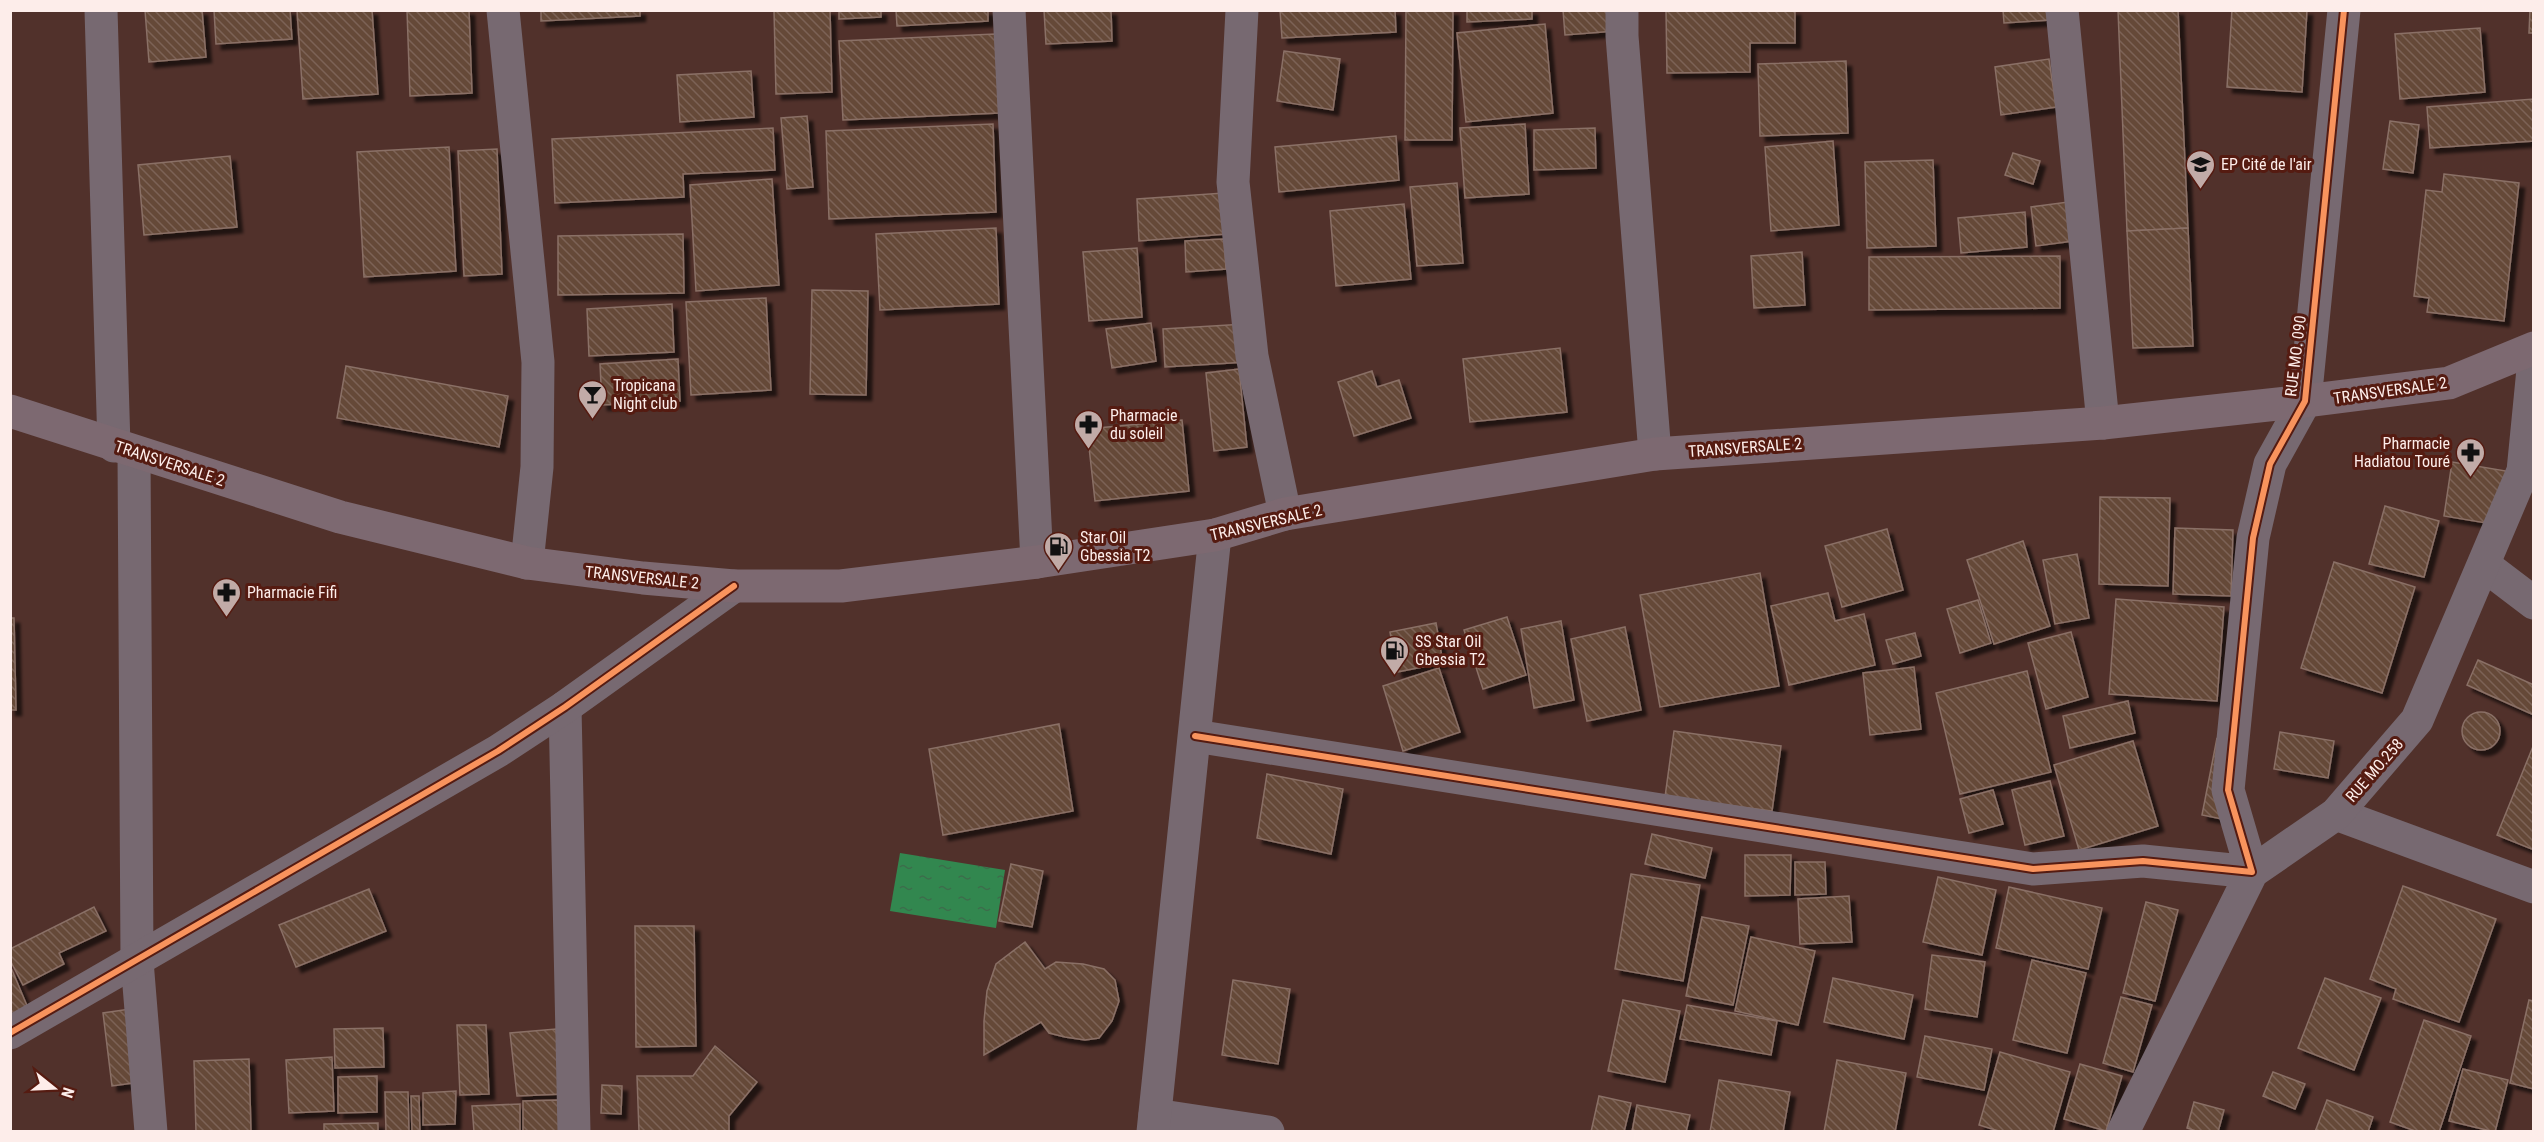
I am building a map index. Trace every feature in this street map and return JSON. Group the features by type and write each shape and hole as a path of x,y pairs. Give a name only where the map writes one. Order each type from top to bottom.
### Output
{"main road":[{"name":"TRANSVERSALE 2","path":"10,411 340,517 527,563 643,578 734,586 841,586 1037,562 1215,535 1285,514 1654,454 2103,423 2449,383 2534,348"}],"street":[{"path":"102,10 124,449 137,961 151,1131"},
{"path":"503,10 538,362 537,467 527,563"},
{"path":"1009,10 1037,562"},
{"path":"1242,10 1233,182 1252,356 1285,514"},
{"path":"1622,10 1622,36 1654,454"},
{"path":"2062,10 2103,423"},
{"name":"RUE MO. 090","path":"2252,872 2228,790 2253,538 2270,464 2305,401 2344,10"},
{"name":"RUE MO.258","path":"2123,1131 2252,872 2336,814 2417,720 2523,471 2534,359"},
{"path":"1215,535 1154,1123 1268,1131"},
{"path":"2484,565 2534,603"},
{"path":"10,1033 498,751 565,707 734,586"},
{"path":"565,707 574,1131"},
{"path":"1195,736 2033,868 2143,861 2252,872"},
{"path":"2336,814 2534,887"}],"water":[{"path":"900,853 1005,870 996,928 890,911"}],"building":[{"path":"145,10 202,10 206,57 149,62"},
{"path":"214,10 290,10 292,39 216,44"},
{"path":"297,10 372,10 378,94 303,99"},
{"path":"407,10 469,10 472,93 410,96"},
{"path":"541,10 640,10 640,16 541,21"},
{"path":"774,10 830,10 832,92 776,94"},
{"path":"839,10 881,10 881,17 839,19"},
{"path":"896,10 988,10 988,21 897,26"},
{"path":"1044,10 1111,10 1112,41 1046,44"},
{"path":"1280,10 1395,10 1396,32 1282,38"},
{"path":"1406,10 1453,10 1452,140 1405,140"},
{"path":"1467,10 1532,10 1532,19 1467,22"},
{"path":"1563,10 1626,10 1628,30 1565,35"},
{"path":"1666,10 1795,10 1795,43 1750,43 1750,72 1667,73"},
{"path":"2003,10 2049,10 2050,20 2004,23"},
{"path":"2118,10 2178,10 2188,228 2127,231"},
{"path":"2232,10 2307,10 2302,92 2227,87"},
{"path":"2530,10 2534,10 2534,33 2529,33"},
{"path":"1545,24 1553,113 1466,122 1457,33"},
{"path":"2480,28 2485,92 2400,99 2395,34"},
{"path":"995,34 999,113 843,120 839,41"},
{"path":"1284,51 1340,59 1333,110 1277,101"},
{"path":"2049,59 2056,107 2001,115 1995,67"},
{"path":"1846,61 1848,133 1760,136 1758,64"},
{"path":"751,71 754,117 680,122 677,75"},
{"path":"2534,99 2534,141 2430,148 2427,107"},
{"path":"807,116 813,187 787,189 781,118"},
{"path":"2390,121 2419,125 2413,173 2383,169"},
{"path":"993,124 996,212 829,219 826,131"},
{"path":"1525,124 1529,194 1465,198 1460,128"},
{"path":"773,128 775,170 683,174 684,197 555,203 552,139"},
{"path":"1595,128 1596,168 1534,170 1534,130"},
{"path":"1396,136 1399,180 1279,192 1275,147"},
{"path":"1833,141 1839,225 1771,231 1765,147"},
{"path":"449,147 456,271 364,277 357,152"},
{"path":"497,149 502,274 464,276 458,151"},
{"path":"2013,153 2040,161 2033,184 2005,175"},
{"path":"230,156 237,227 144,235 138,165"},
{"path":"1933,160 1936,246 1867,248 1865,162"},
{"path":"2444,174 2519,183 2504,321 2427,312 2429,298 2414,296 2426,190 2442,192"},
{"path":"772,179 779,285 696,291 690,185"},
{"path":"1457,183 1463,263 1417,266 1410,187"},
{"path":"1224,193 1226,234 1139,241 1137,199"},
{"path":"2068,202 2073,241 2036,246 2031,207"},
{"path":"1404,204 1411,279 1336,286 1330,211"},
{"path":"2025,212 2027,247 1961,253 1958,218"},
{"path":"996,228 999,304 880,310 876,234"},
{"path":"2188,228 2193,346 2133,348 2127,231"},
{"path":"683,234 684,293 558,295 558,236"},
{"path":"1224,239 1226,269 1186,272 1185,241"},
{"path":"1137,248 1142,317 1089,321 1083,252"},
{"path":"1802,252 1805,305 1754,308 1751,256"},
{"path":"2060,256 2060,308 1869,310 1869,257"},
{"path":"812,290 868,291 866,395 810,394"},
{"path":"766,298 771,390 691,395 686,302"},
{"path":"672,304 674,352 589,356 587,309"},
{"path":"1151,323 1156,361 1112,368 1106,329"},
{"path":"1245,324 1247,362 1165,367 1163,329"},
{"path":"1560,348 1567,412 1470,422 1463,359"},
{"path":"678,359 680,401 602,405 600,364"},
{"path":"346,366 508,396 499,447 337,418"},
{"path":"1239,369 1247,447 1214,451 1206,373"},
{"path":"1372,371 1377,387 1399,380 1411,418 1354,436 1338,382"},
{"path":"1182,420 1189,491 1095,501 1087,429"},
{"path":"2452,462 2506,471 2498,525 2444,516"},
{"path":"2100,497 2170,498 2168,586 2099,584"},
{"path":"2385,506 2439,521 2424,577 2369,564"},
{"path":"2175,528 2233,530 2231,596 2173,594"},
{"path":"1887,529 1903,590 1842,607 1825,546"},
{"path":"2023,541 2050,626 1994,644 1967,560"},
{"path":"2077,554 2089,618 2055,624 2043,560"},
{"path":"2334,562 2415,587 2382,693 2301,668"},
{"path":"1760,573 1779,686 1660,707 1640,595"},
{"path":"1828,593 1835,621 1864,614 1875,665 1789,685 1771,606"},
{"path":"2116,599 2224,607 2217,701 2109,694"},
{"path":"1978,600 1991,643 1960,653 1947,609"},
{"path":"1507,617 1526,675 1483,689 1464,630"},
{"path":"10,618 14,618 16,710 10,710"},
{"path":"1561,621 1574,700 1534,708 1521,629"},
{"path":"1436,623 1443,663 1397,672 1390,632"},
{"path":"1625,627 1641,710 1587,721 1571,639"},
{"path":"2071,632 2088,697 2046,709 2028,643"},
{"path":"1915,633 1921,656 1893,664 1886,640"},
{"path":"2478,660 2534,685 2534,715 2467,685"},
{"path":"1914,667 1921,729 1870,735 1863,673"},
{"path":"1439,668 1460,732 1403,751 1383,686"},
{"path":"2027,671 2051,772 1960,794 1936,693"},
{"path":"2128,701 2135,733 2070,748 2063,716"},
{"path":"2481,712 2494,718 2500,731 2494,744 2481,750 2468,744 2462,731 2468,718"},
{"path":"1059,724 1073,811 943,835 929,749"},
{"path":"1674,731 1781,746 1772,811 1665,797"},
{"path":"2280,732 2334,741 2328,778 2274,769"},
{"path":"2217,738 2232,821 2202,815"},
{"path":"2133,741 2158,826 2079,850 2054,765"},
{"path":"2534,744 2534,850 2497,835"},
{"path":"1267,774 1343,789 1331,854 1257,838"},
{"path":"2050,781 2064,836 2025,845 2012,790"},
{"path":"1993,790 2003,824 1969,833 1960,799"},
{"path":"1652,834 1712,848 1705,878 1645,864"},
{"path":"1745,855 1791,855 1790,895 1745,896"},
{"path":"1795,862 1825,862 1826,894 1795,895"},
{"path":"1011,864 1043,871 1032,927 999,921"},
{"path":"1631,874 1700,885 1683,981 1615,969"},
{"path":"1938,877 1996,890 1982,955 1923,942"},
{"path":"2403,886 2496,919 2459,1022 2393,999 2396,989 2370,979"},
{"path":"2009,887 2102,908 2088,969 1996,948"},
{"path":"369,889 386,931 296,967 279,925"},
{"path":"1849,896 1852,942 1800,944 1798,899"},
{"path":"2146,902 2178,910 2155,1001 2123,993"},
{"path":"94,907 106,931 59,953 64,964 23,985 10,960 10,949"},
{"path":"1702,917 1749,926 1733,1005 1686,996"},
{"path":"635,926 694,926 696,1046 636,1047"},
{"path":"1751,937 1815,951 1798,1025 1735,1011"},
{"path":"1025,942 1045,969 1056,962 1083,964 1104,969 1115,980 1119,1001 1112,1021 1099,1038 1085,1040 1049,1033 1041,1022 984,1055 987,991 996,964"},
{"path":"1932,955 1985,962 1977,1017 1925,1009"},
{"path":"2032,960 2086,973 2067,1053 2013,1040"},
{"path":"12,970 28,1008 10,1016 10,971"},
{"path":"1833,978 1913,995 1904,1039 1824,1022"},
{"path":"2325,978 2381,998 2354,1070 2298,1048"},
{"path":"1233,980 1290,989 1278,1064 1222,1055"},
{"path":"2121,997 2152,1005 2133,1072 2103,1063"},
{"path":"1623,1000 1680,1011 1665,1082 1608,1071"},
{"path":"2529,1000 2534,1001 2534,1089 2510,1083"},
{"path":"1687,1005 1777,1021 1771,1055 1680,1039"},
{"path":"130,1009 140,1082 112,1086 103,1013"},
{"path":"2424,1020 2471,1036 2439,1132 2418,1132 2390,1122"},
{"path":"457,1025 486,1025 489,1094 460,1095"},
{"path":"383,1028 384,1067 335,1068 334,1029"},
{"path":"556,1029 563,1094 517,1096 510,1033"},
{"path":"1925,1036 1992,1049 1984,1090 1917,1077"},
{"path":"715,1046 757,1082 729,1116 729,1132 639,1132 637,1076 693,1076"},
{"path":"2000,1052 2070,1072 2053,1132 2002,1132 1979,1125"},
{"path":"332,1057 334,1111 289,1113 286,1060"},
{"path":"249,1059 251,1132 196,1132 194,1061"},
{"path":"1837,1060 1906,1073 1895,1132 1824,1132"},
{"path":"2080,1064 2122,1076 2106,1131 2064,1119"},
{"path":"2463,1069 2508,1080 2495,1132 2449,1121"},
{"path":"2273,1072 2305,1084 2295,1109 2263,1096"},
{"path":"377,1076 377,1112 338,1113 338,1077"},
{"path":"1719,1080 1790,1092 1783,1132 1710,1132"},
{"path":"602,1085 622,1086 621,1114 601,1113"},
{"path":"456,1091 455,1124 423,1125 423,1093"},
{"path":"385,1092 408,1092 409,1132 386,1132"},
{"path":"411,1096 419,1096 420,1132 412,1132"},
{"path":"1599,1096 1631,1103 1624,1132 1591,1132"},
{"path":"559,1100 559,1132 523,1132 523,1101"},
{"path":"2327,1100 2373,1117 2368,1132 2315,1132"},
{"path":"2194,1102 2224,1110 2218,1132 2199,1132 2187,1128"},
{"path":"520,1104 520,1132 474,1132 472,1106"},
{"path":"1637,1105 1690,1115 1686,1132 1632,1132"},
{"path":"378,1123 378,1132 324,1132 324,1124"}],"cycle path":[{"path":"1195,736 2033,869 2143,861 2252,872 2228,790 2253,538 2270,464 2305,401 2344,10"},
{"path":"10,1033 498,751 565,707 734,586"}],"place":[{"name":"EP Cité de l'air","path":"2200,190"},
{"name":"Tropicana Night club","path":"592,420"},
{"name":"Pharmacie du soleil","path":"1089,450"},
{"name":"Pharmacie Hadiatou Touré","path":"2471,478"},
{"name":"Star Oil Gbessia T2","path":"1059,572"},
{"name":"Pharmacie Fifi","path":"226,618"},
{"name":"SS Star Oil Gbessia T2","path":"1394,676"}]}
